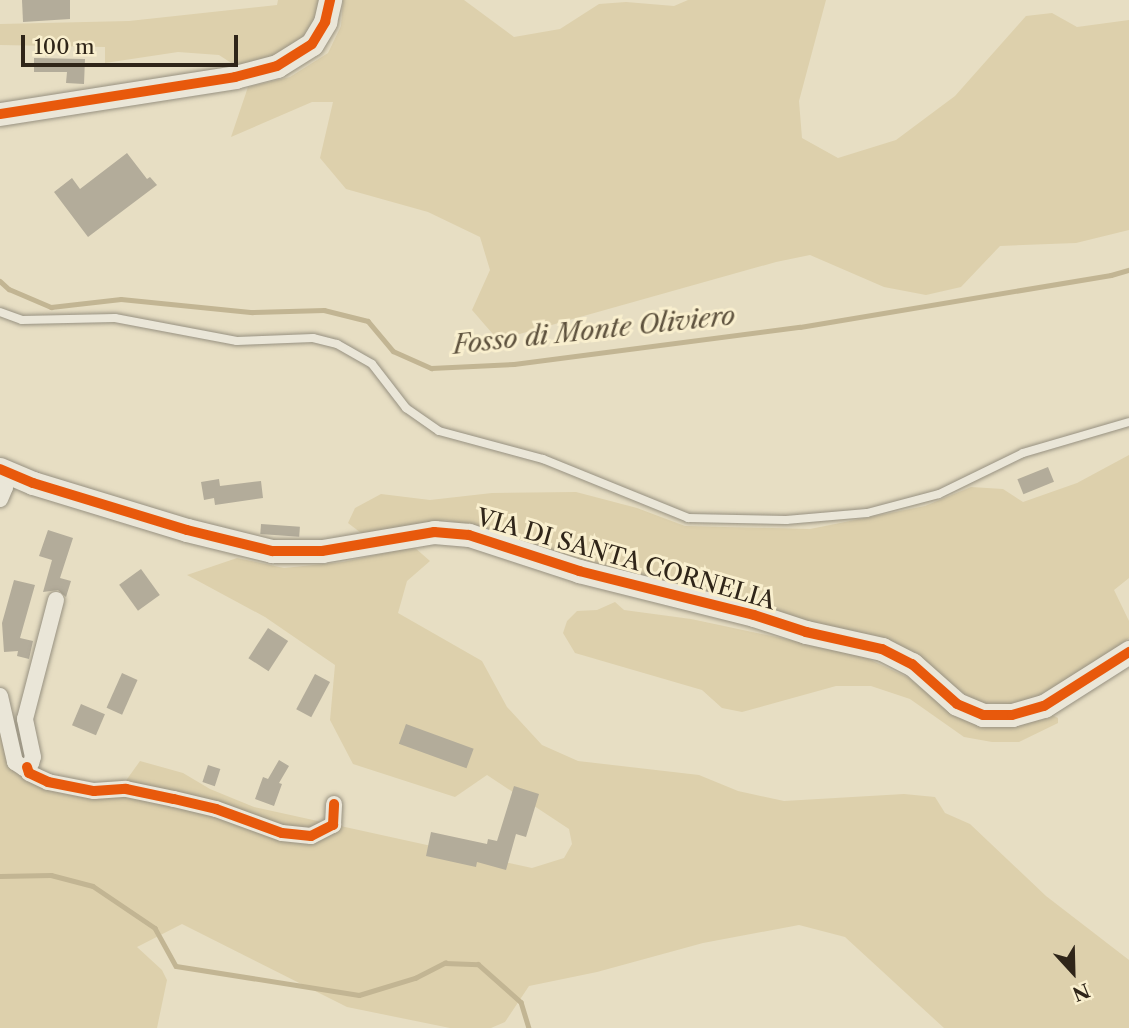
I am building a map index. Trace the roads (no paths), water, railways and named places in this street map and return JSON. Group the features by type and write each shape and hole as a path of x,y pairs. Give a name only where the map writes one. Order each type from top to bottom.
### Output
{"street":[{"path":"0,114 235,77 277,66 312,44 325,22 330,0"},
{"path":"0,499 5,487 2,470"},
{"name":"VIA DI SANTA CORNELIA","path":"2,470 205,535 272,551 322,551 434,532 469,535 587,573 754,615 806,632 882,649 912,664 957,704 983,715 1012,715 1044,706 1129,652"},
{"path":"56,600 25,719 33,757 27,767 29,773 48,782 94,791 126,789 216,809 282,834 311,835 333,825 334,804"},
{"path":"0,696 15,762 19,767 27,767"}],"lane":[{"path":"0,312 22,320 115,318 237,341 313,338 337,344 372,364 392,386 406,408 439,431 543,459 688,518 786,520 867,513 939,494 1023,453 1129,422"}],"waterway":[{"name":"Fosso di Monte Oliviero","path":"0,281 9,289 51,307 121,299 252,312 324,310 368,321 393,351 431,368 514,364 800,327 1129,270"},
{"path":"0,876 51,875 93,886 155,928 176,966 359,995 415,978 445,963 478,964 521,1002 529,1028"}]}
